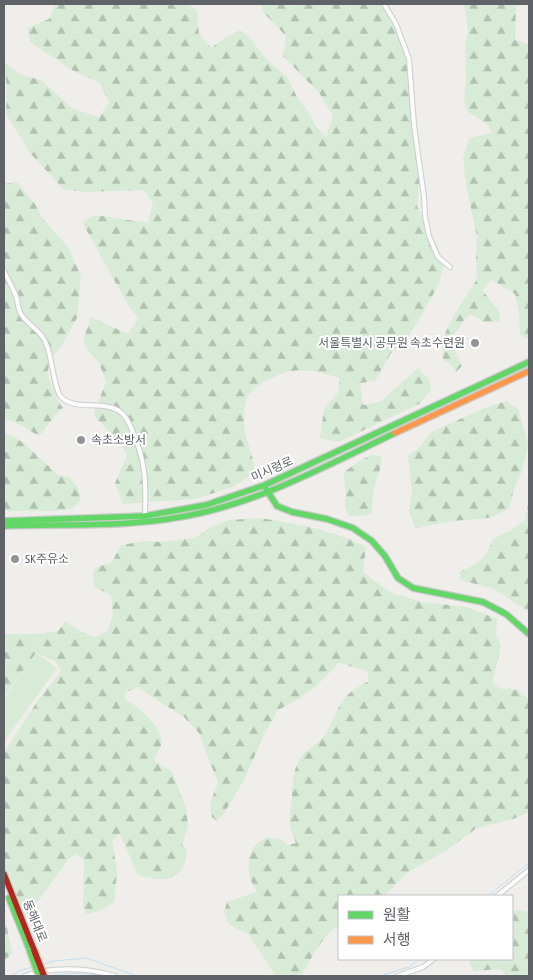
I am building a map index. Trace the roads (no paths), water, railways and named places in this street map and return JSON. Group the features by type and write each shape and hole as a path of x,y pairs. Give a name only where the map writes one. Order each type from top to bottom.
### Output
{"main road":[{"name":"미시령로","path":"4,521 144,516 206,505 264,485 529,362"},
{"name":"미시령로","path":"4,526 95,525 169,519 218,509 268,493 529,371"},
{"path":"264,485 277,506 292,512 327,519 353,528 372,541 385,556 398,578 413,588 483,602 506,614 529,634"},
{"name":"동해대로","path":"4,874 32,950"},
{"name":"동해대로","path":"4,885 44,976"},
{"path":"32,950 40,976"}],"street":[{"path":"384,4 396,24 409,59 414,125 429,236 438,258 450,267"},
{"path":"4,271 17,299 21,314 43,336 47,344 58,392 61,396 68,402 76,404 109,407 123,413 128,420 144,463 146,491 144,516"},
{"path":"498,895 529,870"},
{"path":"398,976 423,967 433,960"},
{"path":"25,976 56,970 87,969 115,976"}],"waterway":[{"path":"489,895 529,863"},
{"path":"43,964 86,958 137,976"},
{"path":"380,976 409,967 418,960"},
{"path":"12,976 19,971 32,967"},
{"path":"50,976 77,973 104,976"}],"place":[{"name":"서울특별시 공무원 속초수련원","path":"475,343"},
{"name":"속초소방서","path":"81,440"},
{"name":"SK주유소","path":"15,559"}]}
